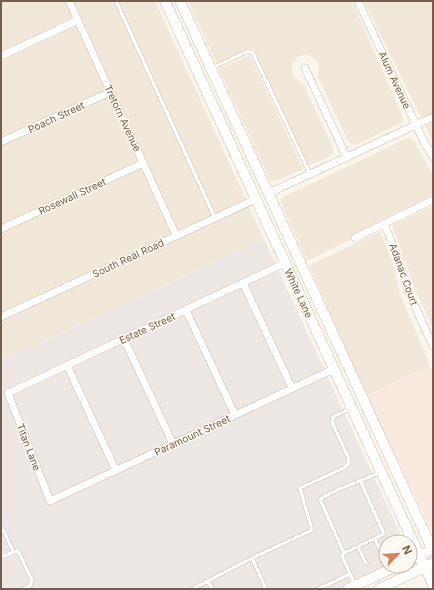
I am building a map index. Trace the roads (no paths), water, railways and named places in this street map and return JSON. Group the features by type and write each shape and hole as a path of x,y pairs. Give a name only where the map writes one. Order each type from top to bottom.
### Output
{"main road":[{"name":"White Lane","path":"165,1 420,555 429,565 433,585"},
{"name":"White Lane","path":"180,1 380,438 433,550"},
{"path":"232,147 258,188 269,193"},
{"path":"256,200 264,204 295,252"},
{"path":"285,263 294,269 319,304"},
{"path":"343,388 368,430 380,438"},
{"path":"420,555 433,550"},
{"path":"379,589 429,565"},
{"path":"353,588 380,574"}],"street":[{"name":"Tretorn Avenue","path":"69,1 176,235"},
{"name":"Alum Avenue","path":"358,1 416,125 433,157"},
{"path":"1,56 78,20"},
{"path":"305,68 347,158"},
{"name":"Poach Street","path":"1,142 110,92"},
{"path":"269,193 433,117"},
{"name":"Rosewall Street","path":"1,229 143,163"},
{"name":"South Real Road","path":"1,317 176,235 256,200"},
{"path":"355,238 433,200"},
{"name":"Adanac Court","path":"384,224 398,256 408,291 433,346"},
{"name":"Estate Street","path":"8,392 285,263"},
{"path":"243,283 292,388"},
{"path":"186,310 235,415"},
{"path":"124,339 173,444"},
{"path":"67,365 116,470"},
{"name":"Paramount Street","path":"50,501 334,369"},
{"name":"Titan Lane","path":"8,392 50,501"}],"lane":[{"path":"116,1 216,218"},
{"path":"211,68 248,52 253,53 310,174"},
{"path":"192,589 252,558 312,530 300,488 344,468 349,463 348,457 332,422 333,417 352,407"},
{"path":"353,588 350,574 342,556 344,553 320,498 360,480 369,478 381,471"},
{"path":"344,553 383,536 384,534 360,480"},
{"path":"1,525 13,551"},
{"path":"375,539 378,545"},
{"path":"358,547 366,563"},
{"path":"1,557 13,551 17,551 19,553 32,580 30,586 25,588"},
{"path":"252,558 266,589"},
{"path":"318,589 350,574"},
{"path":"208,581 212,589"}]}
